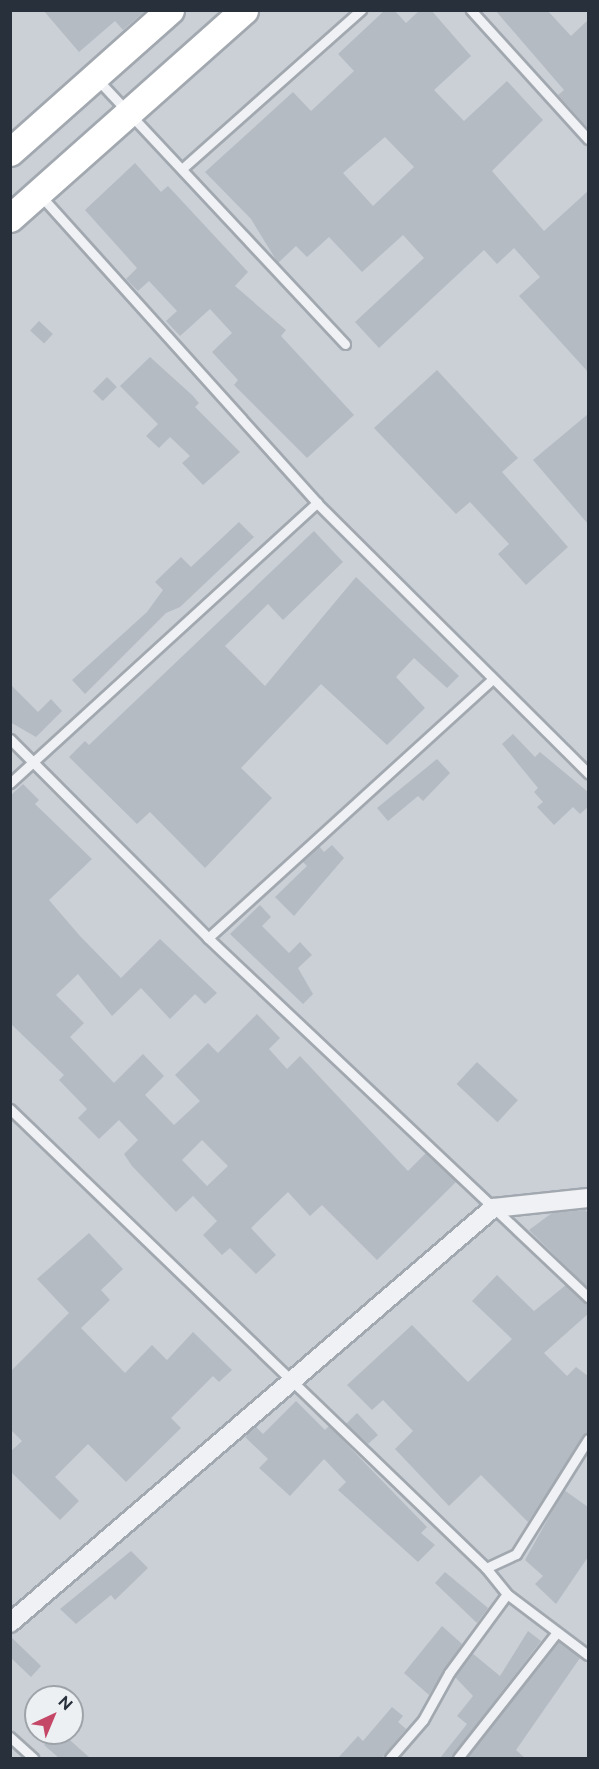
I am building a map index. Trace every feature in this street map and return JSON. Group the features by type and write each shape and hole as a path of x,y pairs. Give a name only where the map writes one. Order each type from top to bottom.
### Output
{"street":[{"path":"10,152 170,10"},
{"path":"10,218 244,10"},
{"path":"10,1623 493,1208 588,1198"}],"lane":[{"path":"184,167 361,10"},
{"path":"471,10 588,139"},
{"path":"95,78 184,167 345,344"},
{"path":"39,194 317,503 492,680 588,773"},
{"path":"10,783 317,503"},
{"path":"208,938 492,680"},
{"path":"10,739 208,938 588,1297"},
{"path":"13,1115 294,1379 486,1568 507,1594 588,1655"},
{"path":"486,1568 516,1554 588,1439"},
{"path":"390,1758 423,1720 449,1673 507,1594"},
{"path":"458,1758 557,1632"},
{"path":"10,1737 33,1758"}],"shaded area":[{"path":"11,11 588,11 588,1758 11,1758"}],"building":[{"path":"43,10 146,10 123,30 115,21 79,52"},
{"path":"385,10 394,10 406,23 420,10 431,10 471,56 434,90 464,121 507,81 543,120 492,171 544,231 588,191 588,372 519,296 540,277 514,248 497,264 484,250 379,348 355,322 424,258 403,235 362,272 329,237 307,257 296,246 278,263 251,219 205,172 293,92 311,111 354,71 338,54","holes":["385,137 414,167 373,206 343,173"]},
{"path":"495,10 547,10 571,36 588,20 588,128 558,95 564,90"},
{"path":"135,163 161,192 168,186 248,272 235,286 286,330 281,336 354,415 307,458 234,385 238,380 212,352 232,333 210,309 180,336 166,321 177,311 149,281 138,291 126,279 137,268 85,210"},
{"path":"39,321 53,334 44,343 30,331"},
{"path":"150,357 192,395 199,403 195,407 240,452 203,485 182,463 190,456 170,437 159,448 146,436 158,424 120,386"},
{"path":"437,370 518,458 502,472 568,547 526,585 498,554 509,544 470,502 456,514 374,428"},
{"path":"107,377 117,387 103,401 93,391"},
{"path":"588,414 588,524 533,460"},
{"path":"239,522 254,537 180,607 166,613 85,694 72,680 147,612 163,590 155,582 181,557 191,567"},
{"path":"314,531 343,562 283,620 268,604 225,646 265,686 356,577 459,676 447,688 414,658 396,677 425,708 387,745 321,684 241,768 272,798 205,868 150,812 137,824 69,757 85,741 89,745"},
{"path":"10,684 38,712 51,699 62,711 36,737 10,722"},
{"path":"513,734 535,757 540,752 588,792 588,807 580,814 573,807 554,825 537,807 543,802 534,792 538,788 502,744"},
{"path":"437,759 450,773 423,801 418,796 388,821 377,808"},
{"path":"23,784 39,800 35,804 92,859 49,900 121,978 160,939 217,993 205,1004 195,994 170,1019 141,988 112,1016 78,974 56,995 84,1023 70,1037 114,1083 143,1054 164,1076 145,1095 174,1125 200,1101 175,1075 208,1043 218,1053 257,1014 280,1038 269,1049 287,1069 300,1056 408,1171 426,1153 456,1182 377,1260 322,1205 310,1216 288,1192 251,1228 276,1255 256,1274 230,1248 222,1255 203,1235 217,1221 193,1196 176,1212 132,1166 124,1154 138,1140 119,1120 99,1139 78,1118 87,1109 59,1080 64,1075 10,1023 10,796","holes":["202,1140 228,1166 207,1186 182,1160"]},
{"path":"332,845 344,858 294,916 275,897 307,866 303,862 319,846 324,852"},
{"path":"260,905 271,917 262,926 289,953 300,942 312,955 298,968 313,994 303,1004 230,934"},
{"path":"477,1062 518,1100 497,1122 457,1084"},
{"path":"585,1210 588,1213 588,1288 529,1230 552,1213"},
{"path":"89,1233 123,1269 101,1290 110,1300 81,1328 125,1373 152,1345 167,1360 193,1332 232,1370 219,1382 213,1376 171,1418 181,1428 126,1482 88,1444 55,1477 79,1501 60,1520 10,1471 10,1452 22,1441 10,1429 10,1372 69,1313 37,1279"},
{"path":"497,1275 534,1311 566,1285 588,1304 588,1314 544,1353 567,1376 576,1367 588,1376 588,1432 528,1522 481,1475 449,1506 395,1449 413,1431 383,1400 372,1410 347,1385 412,1325 468,1382 512,1339 472,1301"},
{"path":"296,1401 325,1430 329,1426 427,1527 421,1533 435,1545 418,1562 338,1490 346,1482 324,1459 290,1496 259,1468 268,1459 245,1437 256,1427 263,1434"},
{"path":"357,1413 378,1435 368,1444 346,1424"},
{"path":"564,1490 588,1507 588,1557 556,1604 535,1584 543,1576 525,1560"},
{"path":"131,1551 148,1568 115,1600 111,1595 76,1624 60,1609"},
{"path":"445,1572 488,1608 477,1623 435,1583"},
{"path":"442,1626 462,1644 429,1695 404,1673"},
{"path":"528,1631 541,1641 451,1758 440,1758 467,1724 457,1716 473,1696 455,1677 472,1653 500,1676"},
{"path":"10,1636 41,1666 31,1677 10,1657"},
{"path":"559,1641 580,1658 516,1750 525,1758 466,1758"},
{"path":"392,1707 403,1716 398,1722 406,1729 382,1758 338,1758 358,1736 363,1741"},
{"path":"44,1745 75,1745 90,1758 59,1758"}]}
